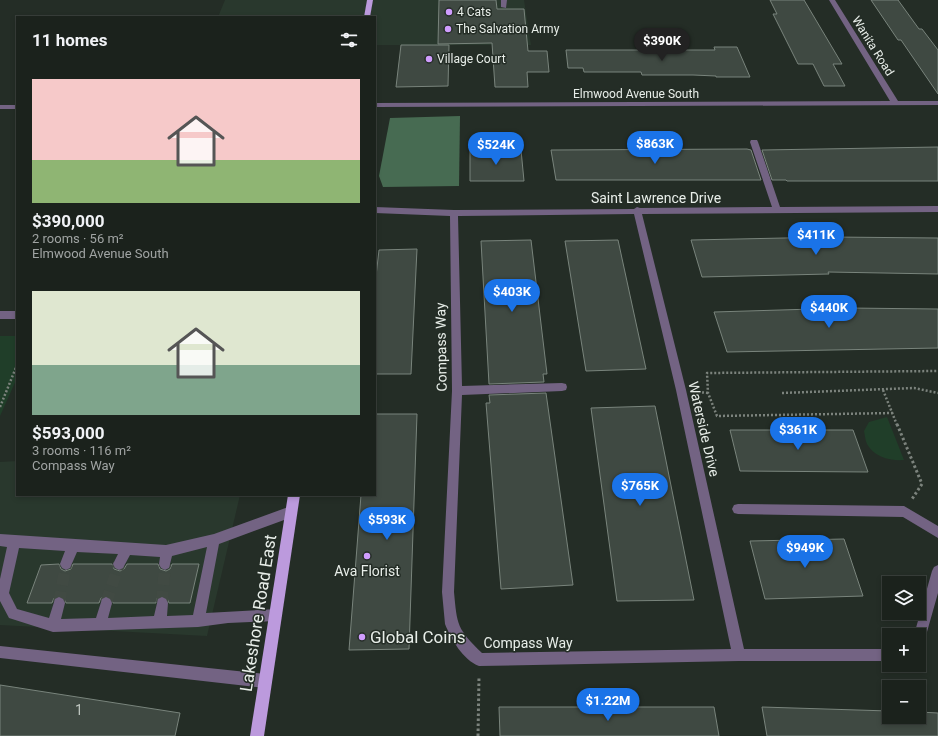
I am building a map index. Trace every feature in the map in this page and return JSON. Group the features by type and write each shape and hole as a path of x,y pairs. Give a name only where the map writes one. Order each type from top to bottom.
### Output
{"main road":[{"path":"368,16 370,0"},
{"name":"Lakeshore Road East","path":"257,736 294,496"}],"street":[{"name":"Wanita Road","path":"832,0 896,104"},
{"name":"Elmwood Avenue South","path":"376,105 938,103"},
{"path":"0,107 16,107"},
{"path":"754,142 777,210"},
{"name":"Saint Lawrence Drive","path":"376,210 454,213 637,210 938,209"},
{"name":"Waterside Drive","path":"637,210 681,390 739,655"},
{"name":"Compass Way","path":"454,213 457,391 448,592 451,624 462,643 479,660 739,655 882,656"},
{"path":"0,315 16,315"},
{"path":"457,391 562,388"},
{"path":"738,509 904,512 938,532"},
{"path":"0,540 166,551 190,547 214,540 291,512"},
{"path":"198,621 214,540"},
{"path":"14,542 2,594 13,614 53,626 198,621 228,617 276,615"},
{"path":"66,564 73,546"},
{"path":"119,564 127,549"},
{"path":"165,564 166,551"},
{"path":"922,628 938,571"},
{"path":"53,626 59,603"},
{"path":"100,625 106,603"},
{"path":"160,622 162,603"},
{"path":"0,652 265,681"}],"path":[{"path":"0,407 16,367"},
{"path":"893,413 717,416 708,394 706,373 938,371"},
{"path":"782,393 914,388 938,394"},
{"path":"883,390 922,484 904,512"},
{"path":"478,736 479,660"}],"shaded area":[{"path":"225,0 524,0 531,45 376,45 376,16 218,16"},
{"path":"16,461 16,496 240,496 207,636 0,625 0,462"}],"green space":[{"path":"460,116 459,186 383,187 379,176 390,118"},
{"path":"0,336 16,336 16,380 0,416"},
{"path":"887,417 904,460 893,460 878,455 866,442 864,431 869,422"}],"building":[{"path":"439,0 496,0 497,9 524,9 528,51 547,51 549,72 527,72 528,87 495,87 492,43 438,44"},
{"path":"770,0 804,0 842,64 833,64 845,86 824,86 813,64 798,64 773,14 777,14"},
{"path":"871,0 898,0 919,29 922,29 938,50 938,94 901,40 898,40"},
{"path":"401,45 449,45 448,86 396,87"},
{"path":"714,47 737,47 750,77 642,75 641,72 584,72 583,68 568,68 566,50 715,50"},
{"path":"938,147 938,181 772,180 762,150"},
{"path":"470,150 521,150 524,181 470,181"},
{"path":"551,150 751,150 761,180 556,180"},
{"path":"831,237 938,238 938,274 828,272 829,274 702,277 691,240"},
{"path":"531,240 547,374 543,374 544,382 489,384 481,241"},
{"path":"618,240 646,369 586,371 565,241"},
{"path":"417,249 411,374 376,374 376,276 379,250"},
{"path":"847,308 938,309 938,348 727,352 714,312"},
{"path":"546,393 573,585 501,589 486,403 490,403 489,395"},
{"path":"655,406 694,600 617,601 591,408"},
{"path":"376,414 417,414 409,649 349,650 361,496 376,496"},
{"path":"730,430 853,430 868,472 740,471"},
{"path":"844,539 863,596 765,599 750,541"},
{"path":"59,564 61,569 65,571 71,569 73,564 112,564 114,569 120,571 124,569 127,564 158,564 160,569 166,571 170,569 172,564 199,564 190,603 169,603 167,598 163,596 157,598 156,603 113,603 111,598 107,596 101,598 99,603 66,603 64,598 60,596 54,598 52,603 27,603 41,565"},
{"path":"0,685 180,713 175,736 0,736"},
{"path":"499,707 714,707 719,736 500,736"},
{"path":"762,707 882,711 882,724 926,724 926,712 938,713 938,736 767,736"}],"tunnel":[{"path":"59,603 66,564"},
{"path":"106,603 119,564"},
{"path":"162,603 165,564"}],"place":[{"name":"4 Cats","path":"449,12"},
{"name":"The Salvation Army","path":"448,29"},
{"name":"Village Court","path":"429,59"},
{"name":"Ava Florist","path":"367,556"},
{"name":"Global Coins","path":"362,637"}]}
